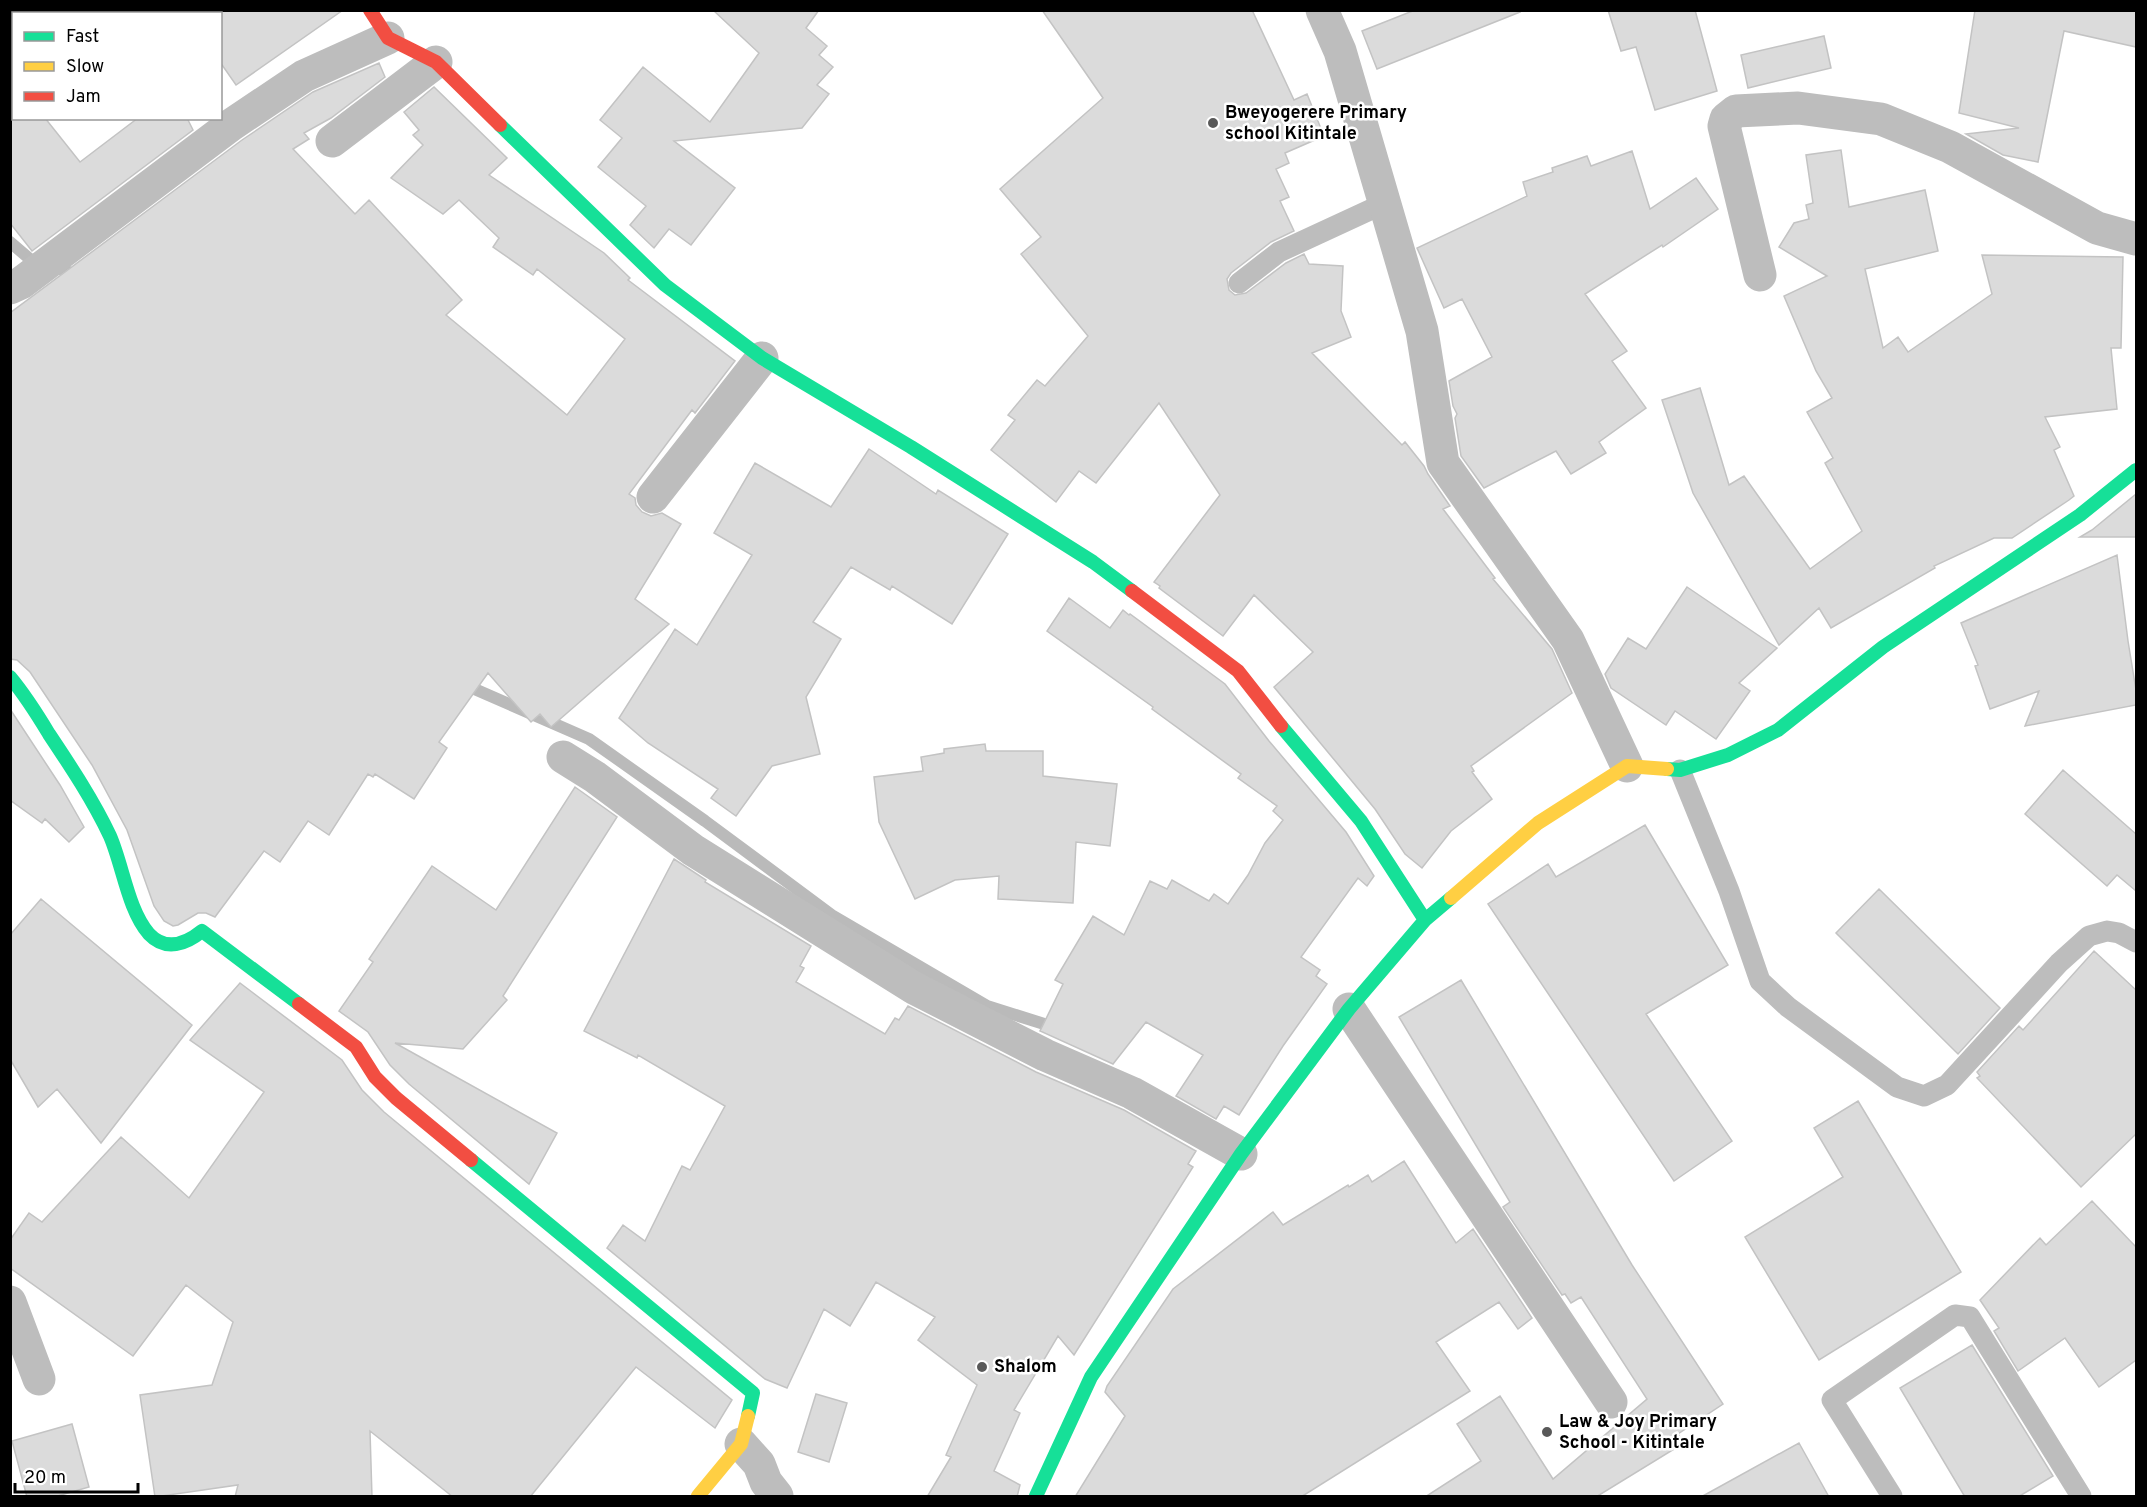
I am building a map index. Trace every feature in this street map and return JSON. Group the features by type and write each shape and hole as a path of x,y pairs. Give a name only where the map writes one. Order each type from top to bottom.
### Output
{"street":[{"path":"370,10 388,38 436,62 665,285 762,358 911,447 1093,561 1238,671 1283,729 1361,821 1425,920"},
{"path":"1322,10 1340,51 1422,331 1443,463 1568,640 1627,766"},
{"path":"10,288 21,283 226,120 304,76 388,38"},
{"path":"332,141 436,62"},
{"path":"1760,275 1724,126 1726,118 1736,111 1798,108 1881,119 1950,147 2097,228 2136,239"},
{"path":"653,497 762,358"},
{"path":"1036,1497 1091,1377 1241,1154 1348,1009 1425,920 1538,823 1627,766 1680,770 1728,755 1778,730 1883,647 2072,521 2136,470"},
{"path":"12,684 77,775 116,852 132,901 156,939 173,944 187,944 202,931 356,1047 375,1077 396,1098 753,1393 741,1444 698,1497"},
{"path":"563,757 595,777 693,850 914,988 1045,1055 1132,1093 1241,1154"},
{"path":"1348,1009 1611,1402"},
{"path":"10,1302 39,1379"},
{"path":"741,1444 759,1464 766,1482 777,1497"}],"lane":[{"path":"1239,283 1279,252 1385,203"},
{"path":"1680,770 1729,891 1760,981 1788,1007 1896,1087 1924,1096 1947,1084 2059,963 2089,936 2107,931 2120,933 2136,942"},
{"path":"1892,1497 1832,1400 1955,1315 1970,1317 2081,1497"}],"building":[{"path":"220,10 343,10 236,85 222,65 222,12"},
{"path":"713,10 819,10 806,28 827,46 819,55 833,67 817,85 829,94 802,128 674,141 735,188 691,245 669,229 654,248 630,225 646,206 598,167 622,138 600,120 643,67 710,122 759,53"},
{"path":"1042,10 1252,10 1294,100 1307,94 1324,136 1285,153 1289,163 1276,169 1289,197 1280,201 1294,231 1271,242 1231,273 1227,279 1229,290 1235,295 1246,293 1286,263 1304,254 1309,264 1343,266 1341,311 1351,337 1312,353 1402,445 1405,442 1424,466 1450,506 1443,509 1495,578 1493,579 1552,649 1572,693 1471,766 1474,771 1472,772 1492,799 1451,831 1422,868 1405,854 1375,809 1274,687 1313,652 1254,595 1223,636 1154,582 1220,495 1159,403 1096,483 1079,471 1056,502 991,450 1015,420 1008,415 1037,380 1045,386 1088,336 1021,254 1041,237 1000,189 1103,98"},
{"path":"1415,10 1519,10 1520,12 1377,69 1362,31"},
{"path":"1608,10 1695,10 1717,91 1655,110 1636,47 1621,51"},
{"path":"1975,10 2136,10 2136,47 2064,31 2038,162 2003,155 1966,134 2019,128 1959,113"},
{"path":"1824,36 1831,68 1748,88 1741,55"},
{"path":"379,63 385,77 331,118 304,133 309,139 293,149 355,214 369,200 462,300 446,315 567,415 625,339 537,269 533,275 493,247 499,238 459,200 443,214 391,178 423,145 413,135 419,130 404,112 434,87 507,158 489,175 604,253 630,278 628,280 735,361 695,413 692,410 629,494 635,498 636,505 642,512 651,516 662,513 681,524 635,599 669,624 551,727 540,714 531,722 488,673 439,742 447,748 414,799 375,774 373,777 368,774 329,835 308,821 280,862 264,851 215,917 206,913 198,913 173,926 164,921 154,906 127,830 92,765 30,672 17,660 10,659 10,313 242,140 313,92"},
{"path":"10,118 12,120 47,120 80,162 135,120 188,120 193,130 32,251 10,223"},
{"path":"1841,150 1849,207 1925,190 1938,251 1865,269 1883,348 1898,337 1908,352 1992,294 1982,255 2123,257 2121,348 2111,348 2117,409 2045,417 2060,447 2054,450 2074,496 2069,500 2012,538 1994,538 1934,566 1935,568 1831,628 1819,608 1779,645 1693,493 1662,400 1700,388 1729,485 1744,476 1810,569 1862,531 1825,463 1833,458 1807,412 1832,398 1816,371 1784,296 1827,276 1779,247 1794,223 1809,219 1806,205 1813,203 1806,155"},
{"path":"1632,151 1650,209 1696,178 1718,209 1663,247 1662,245 1585,294 1627,351 1612,361 1646,408 1599,442 1606,453 1571,474 1556,451 1484,488 1461,456 1455,418 1457,414 1453,406 1449,381 1492,357 1462,299 1444,308 1417,248 1527,196 1523,182 1553,172 1552,168 1587,156 1591,166"},
{"path":"869,449 936,494 938,490 1008,534 952,624 892,586 890,590 851,567 813,622 841,639 806,697 820,754 772,766 736,816 711,798 718,789 648,743 619,718 675,629 697,645 752,555 714,533 755,463 831,507"},
{"path":"2136,494 2136,537 2080,537 2092,530"},
{"path":"2117,555 2136,690 2136,705 2025,726 2039,691 1990,709 1975,666 1978,665 1961,623"},
{"path":"1687,587 1777,648 1739,683 1750,691 1716,739 1675,711 1666,725 1611,688 1605,674 1628,638 1646,649"},
{"path":"1069,598 1110,628 1123,610 1225,684 1269,741 1346,832 1374,876 1367,886 1358,878 1301,957 1320,970 1316,976 1327,984 1283,1046 1239,1115 1224,1106 1216,1119 1176,1096 1203,1055 1146,1022 1113,1064 1040,1031 1063,984 1055,980 1093,916 1124,935 1150,881 1167,889 1172,880 1209,901 1214,894 1228,904 1248,875 1265,843 1283,820 1273,811 1277,806 1238,778 1241,774 1047,631"},
{"path":"10,709 60,785 84,827 69,842 45,819 42,823 10,800"},
{"path":"985,744 986,751 1043,751 1043,776 1117,784 1110,846 1076,842 1073,903 998,899 999,876 955,880 915,899 879,822 874,777 923,771 921,757 944,753 944,749"},
{"path":"2063,770 2136,834 2136,891 2117,875 2107,886 2025,814"},
{"path":"575,787 617,817 503,996 507,1000 463,1049 395,1043 557,1133 529,1184 409,1084 390,1065 368,1032 339,1011 373,962 369,959 432,866 496,910"},
{"path":"1645,825 1728,965 1646,1014 1732,1141 1674,1181 1488,904 1548,864 1556,877"},
{"path":"674,859 706,880 705,882 811,946 800,966 804,968 796,982 885,1034 895,1018 899,1020 908,1006 1036,1072 1124,1110 1196,1151 1188,1164 1193,1167 1074,1355 1058,1336 1014,1410 1020,1413 994,1471 1020,1485 1017,1497 927,1497 951,1457 946,1455 977,1385 918,1340 935,1317 876,1282 850,1326 824,1309 787,1388 765,1379 607,1248 623,1225 645,1241 682,1166 690,1170 725,1106 638,1055 637,1058 584,1031"},
{"path":"1879,889 2000,1008 1958,1054 1836,933"},
{"path":"41,899 192,1025 101,1143 57,1089 38,1107 10,1059 10,935"},
{"path":"2094,951 2136,990 2136,1134 2081,1187 1977,1078 1980,1076 1977,1072 2019,1026 2023,1030"},
{"path":"1461,980 1632,1265 1723,1404 1678,1434 1684,1443 1596,1497 1425,1497 1481,1461 1457,1424 1500,1396 1553,1479 1647,1399 1581,1297 1571,1303 1565,1294 1562,1295 1503,1207 1510,1202 1399,1017"},
{"path":"240,983 342,1060 362,1090 384,1112 732,1400 715,1428 636,1367 530,1497 453,1497 370,1431 372,1497 235,1497 238,1485 155,1497 140,1395 212,1385 233,1322 186,1285 133,1356 10,1268 10,1240 29,1213 42,1222 121,1137 189,1198 264,1092 190,1040"},
{"path":"1858,1101 1961,1272 1819,1360 1745,1237 1843,1177 1814,1128"},
{"path":"1404,1161 1456,1243 1473,1229 1532,1318 1518,1329 1499,1302 1436,1342 1470,1391 1301,1497 1075,1497 1125,1416 1105,1392 1107,1386 1173,1289 1273,1212 1283,1225 1348,1185 1349,1187 1368,1175 1372,1182"},
{"path":"2092,1201 2136,1247 2136,1360 2099,1387 2065,1338 2018,1371 1994,1331 1999,1328 1980,1300 2040,1238 2046,1245"},
{"path":"1972,1345 2053,1476 2018,1497 1965,1497 1900,1388"},
{"path":"816,1394 847,1403 829,1462 798,1452"},
{"path":"72,1424 89,1487 54,1497 27,1497 12,1441"},
{"path":"1799,1443 1829,1497 1701,1497"}],"waterway":[{"path":"10,242 31,260 67,271 77,282"},
{"path":"463,684 589,739 833,916 987,1006 1057,1028"}],"traffic: fast":[{"path":"500,125 665,285 762,358 911,447 1093,562 1132,591"},
{"path":"1667,769 1680,770 1728,755 1778,730 1883,647 2080,515 2136,470"},
{"path":"10,677 35,712 96,810 115,848 136,913 149,934 162,943 176,944 202,931 299,1004"},
{"path":"1281,726 1361,821 1425,920"},
{"path":"1036,1496 1091,1377 1241,1154 1349,1009 1425,920 1451,898"},
{"path":"471,1160 753,1393 748,1416"}],"traffic: slow":[{"path":"1451,898 1538,823 1627,766 1667,769"},
{"path":"698,1496 741,1444 748,1416"}],"traffic: jam":[{"path":"370,10 388,38 436,62 500,125"},
{"path":"1132,591 1238,671 1281,726"},
{"path":"299,1004 356,1047 375,1077 396,1098 471,1160"}],"place":[{"name":"Bweyogerere Primary school Kitintale","path":"1213,123"},
{"name":"Shalom","path":"982,1367"},
{"name":"Law & Joy Primary School - Kitintale","path":"1547,1432"}]}
